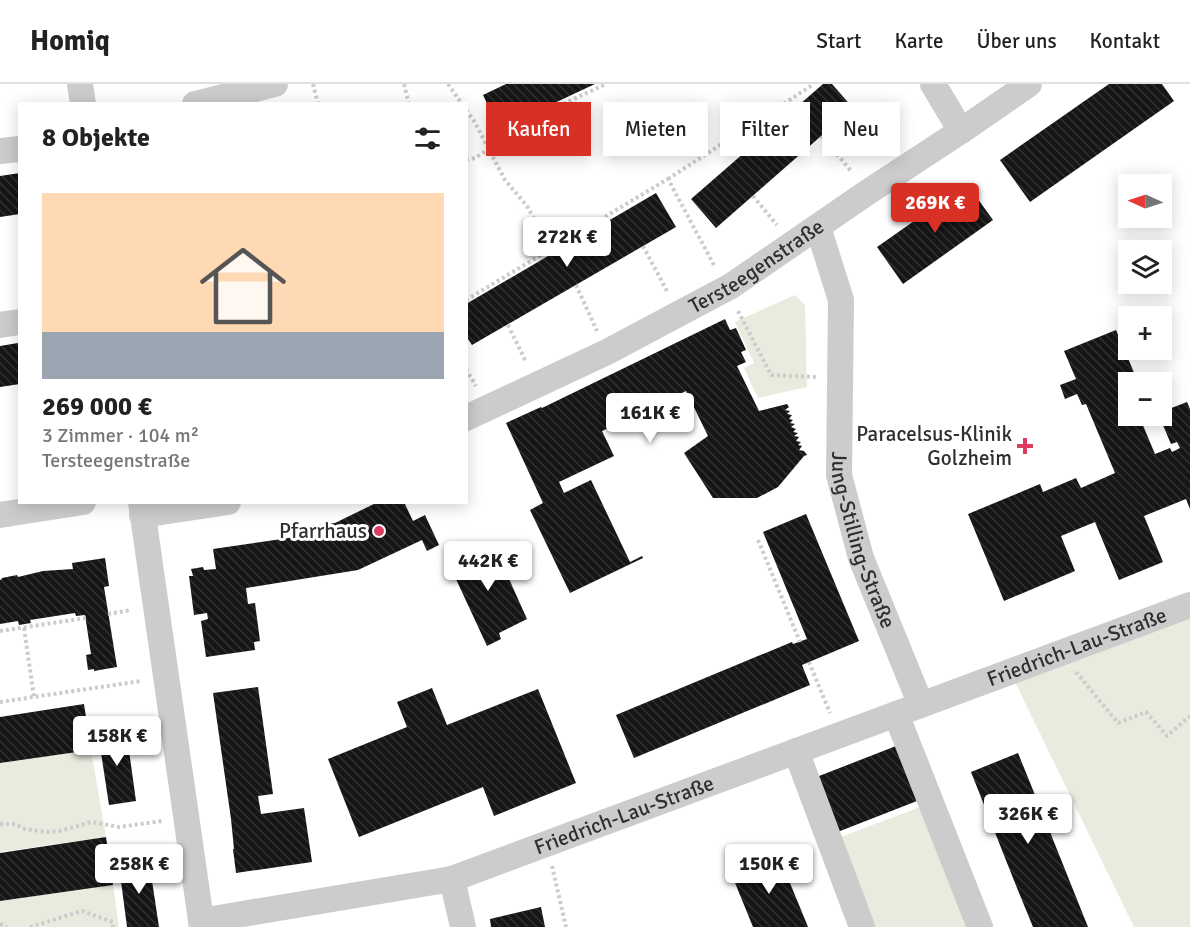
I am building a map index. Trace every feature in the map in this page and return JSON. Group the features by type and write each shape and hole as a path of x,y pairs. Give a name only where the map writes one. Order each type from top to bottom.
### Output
{"street":[{"path":"80,84 83,102"},
{"path":"933,84 961,132"},
{"name":"Tersteegenstraße","path":"468,417 607,352 726,289 1029,84"},
{"path":"203,102 264,86"},
{"path":"0,151 18,148"},
{"name":"Jung-Stilling-Straße","path":"818,227 841,300 839,475 861,558 921,705"},
{"path":"0,325 18,322"},
{"path":"0,514 69,504"},
{"path":"199,504 142,508 202,924"},
{"name":"Friedrich-Lau-Straße","path":"202,924 452,879 1190,605"},
{"path":"896,714 980,927"},
{"path":"796,751 862,927"},
{"path":"452,879 463,927"}],"path":[{"path":"313,84 318,102"},
{"path":"404,84 408,102"},
{"path":"448,84 461,102"},
{"path":"567,102 606,84"},
{"path":"468,299 668,179 814,84"},
{"path":"468,113 486,143"},
{"path":"821,136 868,192"},
{"path":"468,160 486,151"},
{"path":"493,156 505,180 527,206 551,249"},
{"path":"668,179 771,375 840,378"},
{"path":"753,196 792,244"},
{"path":"643,246 680,313"},
{"path":"576,285 607,352"},
{"path":"508,325 538,384"},
{"path":"758,540 800,642"},
{"path":"0,631 86,618"},
{"path":"24,628 34,697"},
{"path":"1068,651 1072,667 1118,723 1146,712 1167,736 1190,716"},
{"path":"808,662 839,736"},
{"path":"0,702 166,677"},
{"path":"0,824 15,824 25,829 46,832 92,822 119,827 186,817"},
{"path":"546,844 566,927"},
{"path":"30,927 82,911 113,922 113,927"},
{"path":"0,924 7,927"}],"shaded area":[{"path":"795,295 805,305 807,387 758,398 744,368 754,363 735,322"},
{"path":"1190,614 1190,927 1134,927 1014,680"},
{"path":"91,750 106,837 0,852 0,763"},
{"path":"923,806 972,927 873,927 838,838"},
{"path":"113,885 119,927 0,927 0,901"}],"building":[{"path":"506,84 595,84 557,102 486,102 483,95"},
{"path":"823,84 832,84 848,102 822,102 822,135 810,146 810,102 802,102"},
{"path":"1109,84 1162,84 1174,101 1030,202 1000,160"},
{"path":"740,156 798,156 716,228 691,199"},
{"path":"18,173 18,214 0,217 0,176"},
{"path":"967,184 993,220 903,284 877,247"},
{"path":"656,193 676,227 472,345 468,339 468,303"},
{"path":"725,319 730,330 736,328 746,350 741,352 746,362 737,366 759,411 787,404 789,407 785,410 790,411 787,414 792,415 789,419 793,420 790,423 795,424 791,427 796,429 793,432 798,433 794,436 799,437 796,441 801,442 798,445 802,446 799,450 804,451 807,455 778,487 757,498 713,498 684,453 708,436 686,391 602,431 614,456 559,482 564,493 591,480 630,562 642,556 643,558 570,593 530,510 543,503 506,423 542,408"},
{"path":"1116,330 1118,360 1129,360 1134,372 1118,372 1118,426 1143,426 1155,454 1170,448 1172,452 1180,448 1177,442 1171,444 1163,426 1172,426 1172,408 1187,402 1190,409 1190,509 1186,499 1144,516 1163,562 1119,580 1095,522 1061,536 1075,571 1004,601 968,514 1040,484 1043,492 1076,478 1081,488 1115,473 1086,404 1082,405 1077,394 1065,399 1060,385 1076,379 1064,351"},
{"path":"18,343 18,384 0,387 0,346"},
{"path":"374,504 405,504 413,521 425,515 439,545 427,551 422,540 358,570 246,588 248,604 255,603 260,641 254,642 255,650 206,657 201,621 208,619 207,613 194,615 189,576 193,576 191,569 203,567 204,570 216,569 213,549 302,536 302,527 335,523"},
{"path":"806,514 859,641 802,665 810,685 634,758 616,715 792,642 793,644 807,639 763,532"},
{"path":"492,541 527,619 499,633 501,639 487,646 449,564"},
{"path":"105,558 109,586 104,587 117,667 88,670 86,655 91,654 85,615 76,616 75,613 30,620 31,623 19,625 18,621 0,624 0,580 2,578 73,569 72,563"},
{"path":"258,687 273,794 258,796 261,814 304,808 312,862 236,873 231,819 213,693"},
{"path":"432,688 447,725 538,689 576,783 494,816 483,787 359,837 328,759 407,727 397,702"},
{"path":"84,704 91,750 0,763 0,717"},
{"path":"126,729 136,801 109,805 98,733"},
{"path":"896,746 917,801 835,833 814,778"},
{"path":"1018,753 1088,927 1033,927 1015,883 971,772"},
{"path":"106,837 113,885 0,901 0,853"},
{"path":"778,854 808,927 753,927 731,873"},
{"path":"149,861 159,927 127,927 119,866"},
{"path":"541,907 545,927 491,927 490,919"}],"place":[{"name":"Paracelsus-Klinik Golzheim","path":"1025,446"},
{"name":"Pfarrhaus","path":"379,531"}]}
